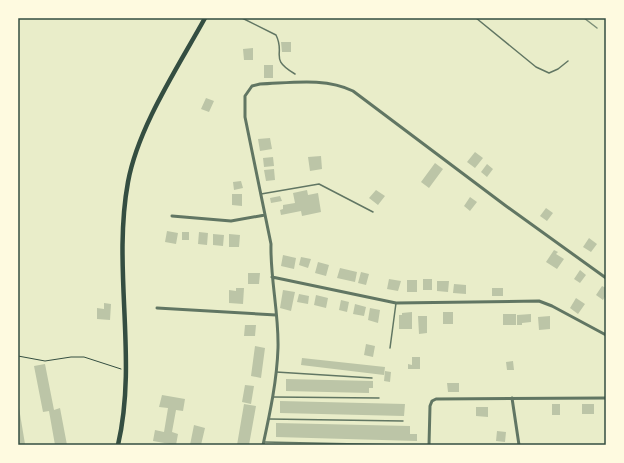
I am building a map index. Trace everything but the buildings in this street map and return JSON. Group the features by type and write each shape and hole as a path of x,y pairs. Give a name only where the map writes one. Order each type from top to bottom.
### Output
{"main road":[{"path":"118,445 124,411 125,371 123,242 128,182 135,152 147,124 205,18"}],"street":[{"path":"264,444 269,419 278,347 272,277 271,244 245,117 245,96 249,88 260,84 327,82 341,84 353,91 506,206 606,278"},
{"path":"172,216 231,221 265,215"},
{"path":"272,277 396,303 546,303 606,336"},
{"path":"156,308 276,315"},
{"path":"512,398 519,445"},
{"path":"430,445 430,406 432,401 439,399 606,398"}],"lane":[{"path":"242,18 276,35 278,40 279,61 283,67 295,74"},
{"path":"476,18 536,67 549,72 558,69 568,61"},
{"path":"261,194 319,184 373,212"},
{"path":"390,348 396,303"},
{"path":"275,372 372,378"},
{"path":"272,397 379,398"},
{"path":"269,419 404,421"},
{"path":"264,444 406,445"}],"path":[{"path":"18,356 45,361 71,357 84,358 125,371"}],"railway":[{"path":"584,18 597,28"}]}
